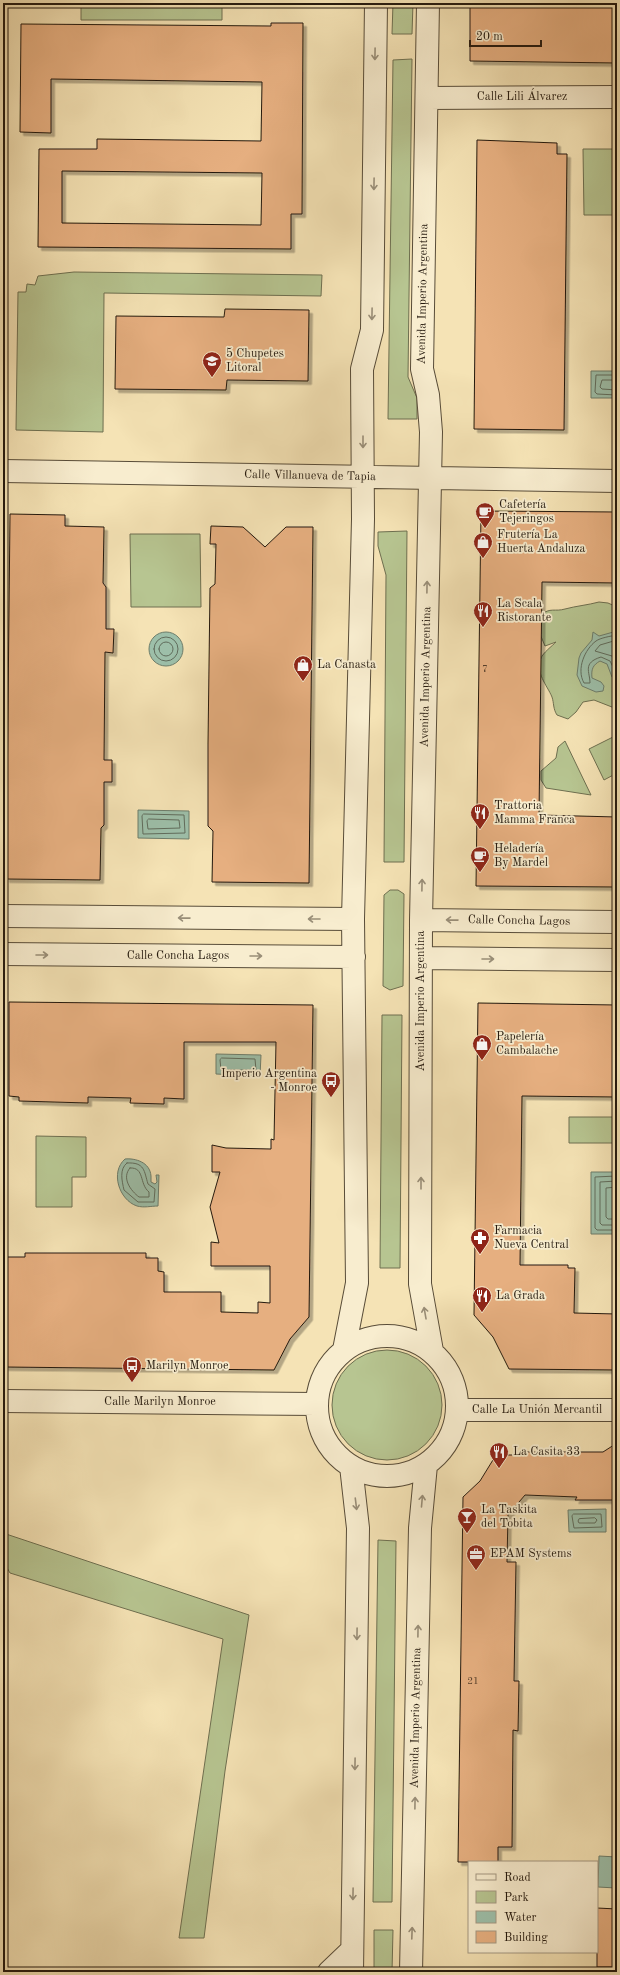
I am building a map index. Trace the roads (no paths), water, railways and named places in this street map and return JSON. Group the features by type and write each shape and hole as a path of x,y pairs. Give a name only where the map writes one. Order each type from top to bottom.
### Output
{"street":[{"path":"344,1350 357,1283 354,957 352,919 363,519 362,369 372,330 376,3"},
{"name":"Avenida Imperio Argentina","path":"428,3 422,369 428,395 431,432 421,920 420,1284 432,1351"},
{"name":"Calle Lili Álvarez","path":"426,98 617,97"},
{"name":"Calle Villanueva de Tapia","path":"3,471 617,480"},
{"path":"3,916 352,919"},
{"name":"Calle Concha Lagos","path":"421,920 617,922"},
{"name":"Calle Concha Lagos","path":"3,954 354,957"},
{"path":"421,958 617,960"},
{"path":"372,1336 404,1337 432,1351 452,1377 458,1410 453,1432 442,1450 426,1465 402,1475 376,1475 351,1466 333,1450 321,1428 317,1404 320,1383 330,1365 344,1350 372,1336"},
{"name":"Calle Marilyn Monroe","path":"3,1401 317,1404"},
{"name":"Calle La Unión Mercantil","path":"458,1410 617,1410"},
{"name":"Avenida Imperio Argentina","path":"411,1972 420,1528 426,1465"},
{"path":"351,1466 358,1528 352,1972"},
{"path":"329,1972 352,1950"}],"water":[{"path":"591,371 617,371 617,398 591,398"},
{"path":"617,631 617,679 612,677 607,664 600,661 593,668 592,678 601,682 604,686 603,691 596,692 582,686 577,675 579,658 581,653 592,640 593,632 599,636"},
{"path":"166,632 178,637 183,649 178,661 166,666 154,661 149,649 154,637"},
{"path":"138,810 189,811 189,839 138,838"},
{"path":"216,1054 261,1055 260,1076 216,1074"},
{"path":"125,1159 137,1160 145,1164 150,1171 151,1182 155,1184 157,1182 156,1175 159,1175 158,1206 137,1206 125,1198 121,1192 117,1178 120,1165"},
{"path":"591,1172 617,1172 617,1234 591,1234"},
{"path":"606,1509 606,1532 569,1532 568,1510"},
{"path":"599,1856 617,1857 616,1888 598,1887"}],"place":[{"name":"5 Chupetes Litoral","path":"212,378"},
{"name":"Cafetería Tejeringos","path":"485,529"},
{"name":"Frutería La Huerta Andaluza","path":"483,559"},
{"name":"La Scala Ristorante","path":"483,628"},
{"name":"La Canasta","path":"303,682"},
{"name":"Trattoria Mamma Franca","path":"480,830"},
{"name":"Heladería By Mardel","path":"480,873"},
{"name":"Papelería Cambalache","path":"482,1061"},
{"name":"Imperio Argentina - Monroe","path":"331,1098"},
{"name":"Farmacia Nueva Central","path":"480,1255"},
{"name":"La Grada","path":"482,1313"},
{"name":"Marilyn Monroe","path":"132,1383"},
{"name":"La Casita 33","path":"499,1469"},
{"name":"La Taskita del Tobita","path":"467,1534"},
{"name":"EPAM Systems","path":"476,1571"}]}
